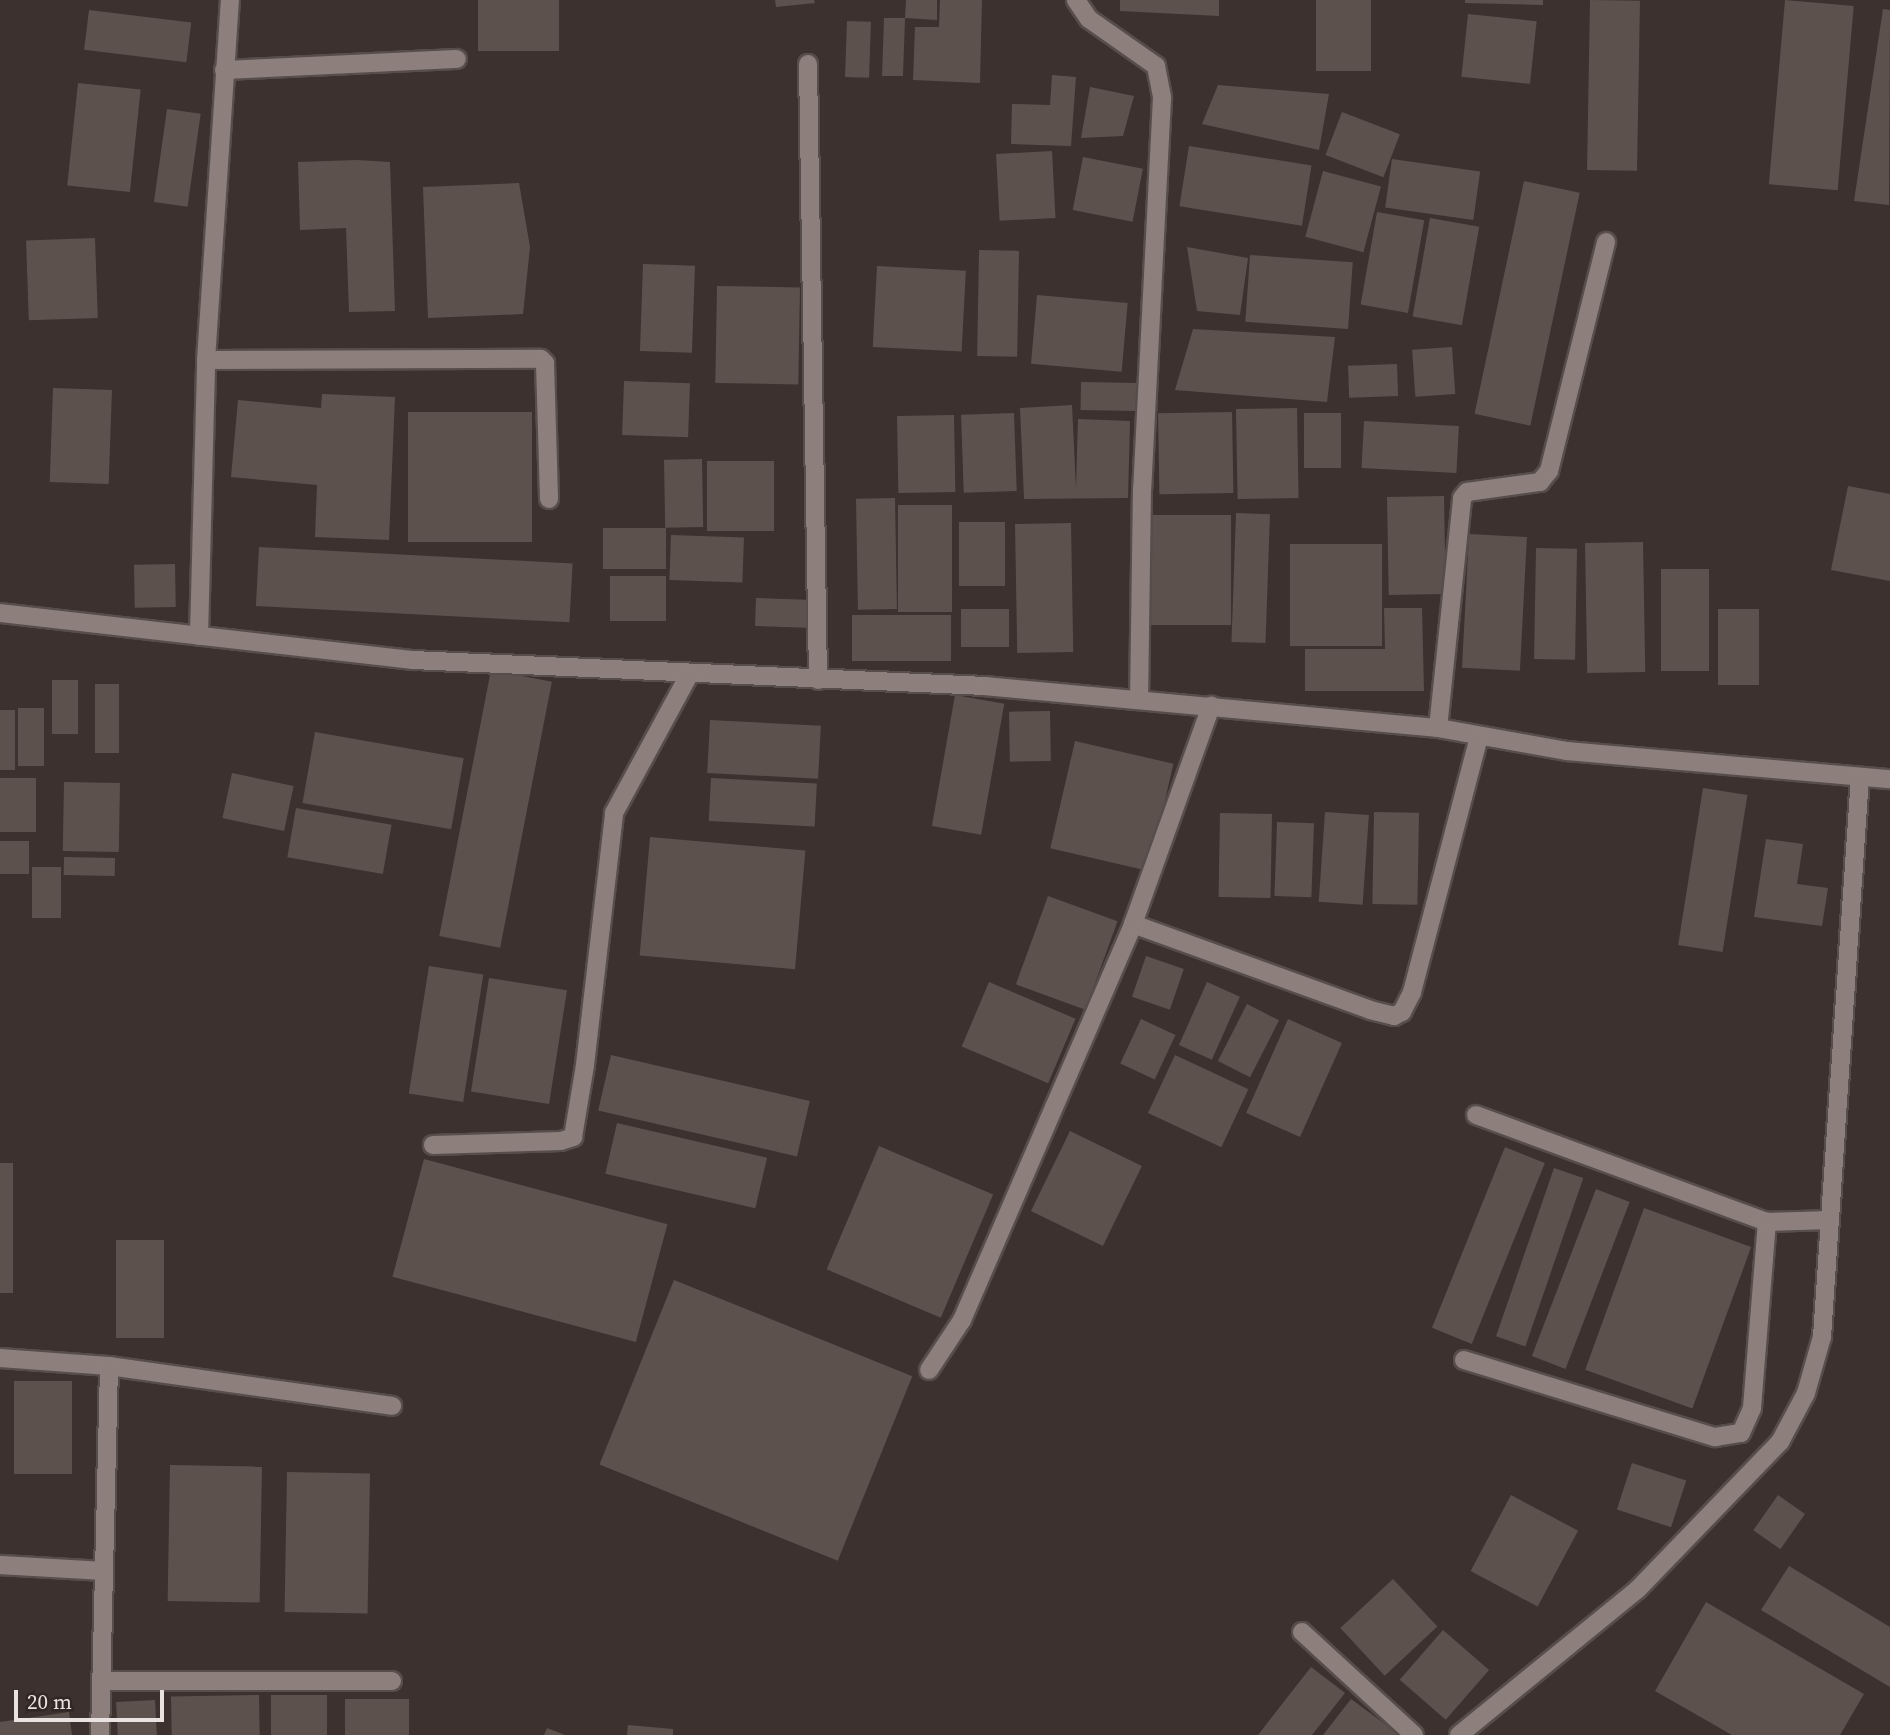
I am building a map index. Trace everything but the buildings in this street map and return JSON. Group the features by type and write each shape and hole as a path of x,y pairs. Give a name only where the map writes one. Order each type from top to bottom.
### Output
{"street":[{"path":"199,636 206,360 230,0"},
{"path":"1076,0 1089,19 1156,66 1162,98 1142,489 1139,700"},
{"path":"224,70 457,59"},
{"path":"808,64 818,680"},
{"path":"1438,727 1462,498 1466,492 1540,482 1549,471 1606,242"},
{"path":"206,360 541,359 545,363 549,499"},
{"path":"0,614 82,626 413,660 985,686 1438,727 1479,737 1567,751 1890,779"},
{"path":"433,1144 561,1142 573,1137 614,813 690,674"},
{"path":"929,1370 962,1320 1133,924 1211,706"},
{"path":"1133,924 1370,1010 1395,1016 1402,1012 1412,992 1479,737"},
{"path":"1460,1735 1637,1590 1780,1442 1807,1393 1822,1336 1860,776"},
{"path":"1476,1115 1767,1222 1830,1220"},
{"path":"1464,1360 1715,1437 1741,1433 1752,1408 1767,1222"},
{"path":"0,1358 109,1366 391,1406"},
{"path":"100,1735 109,1366"},
{"path":"0,1565 104,1571"},
{"path":"1303,1632 1414,1735"},
{"path":"101,1681 392,1681"}]}
